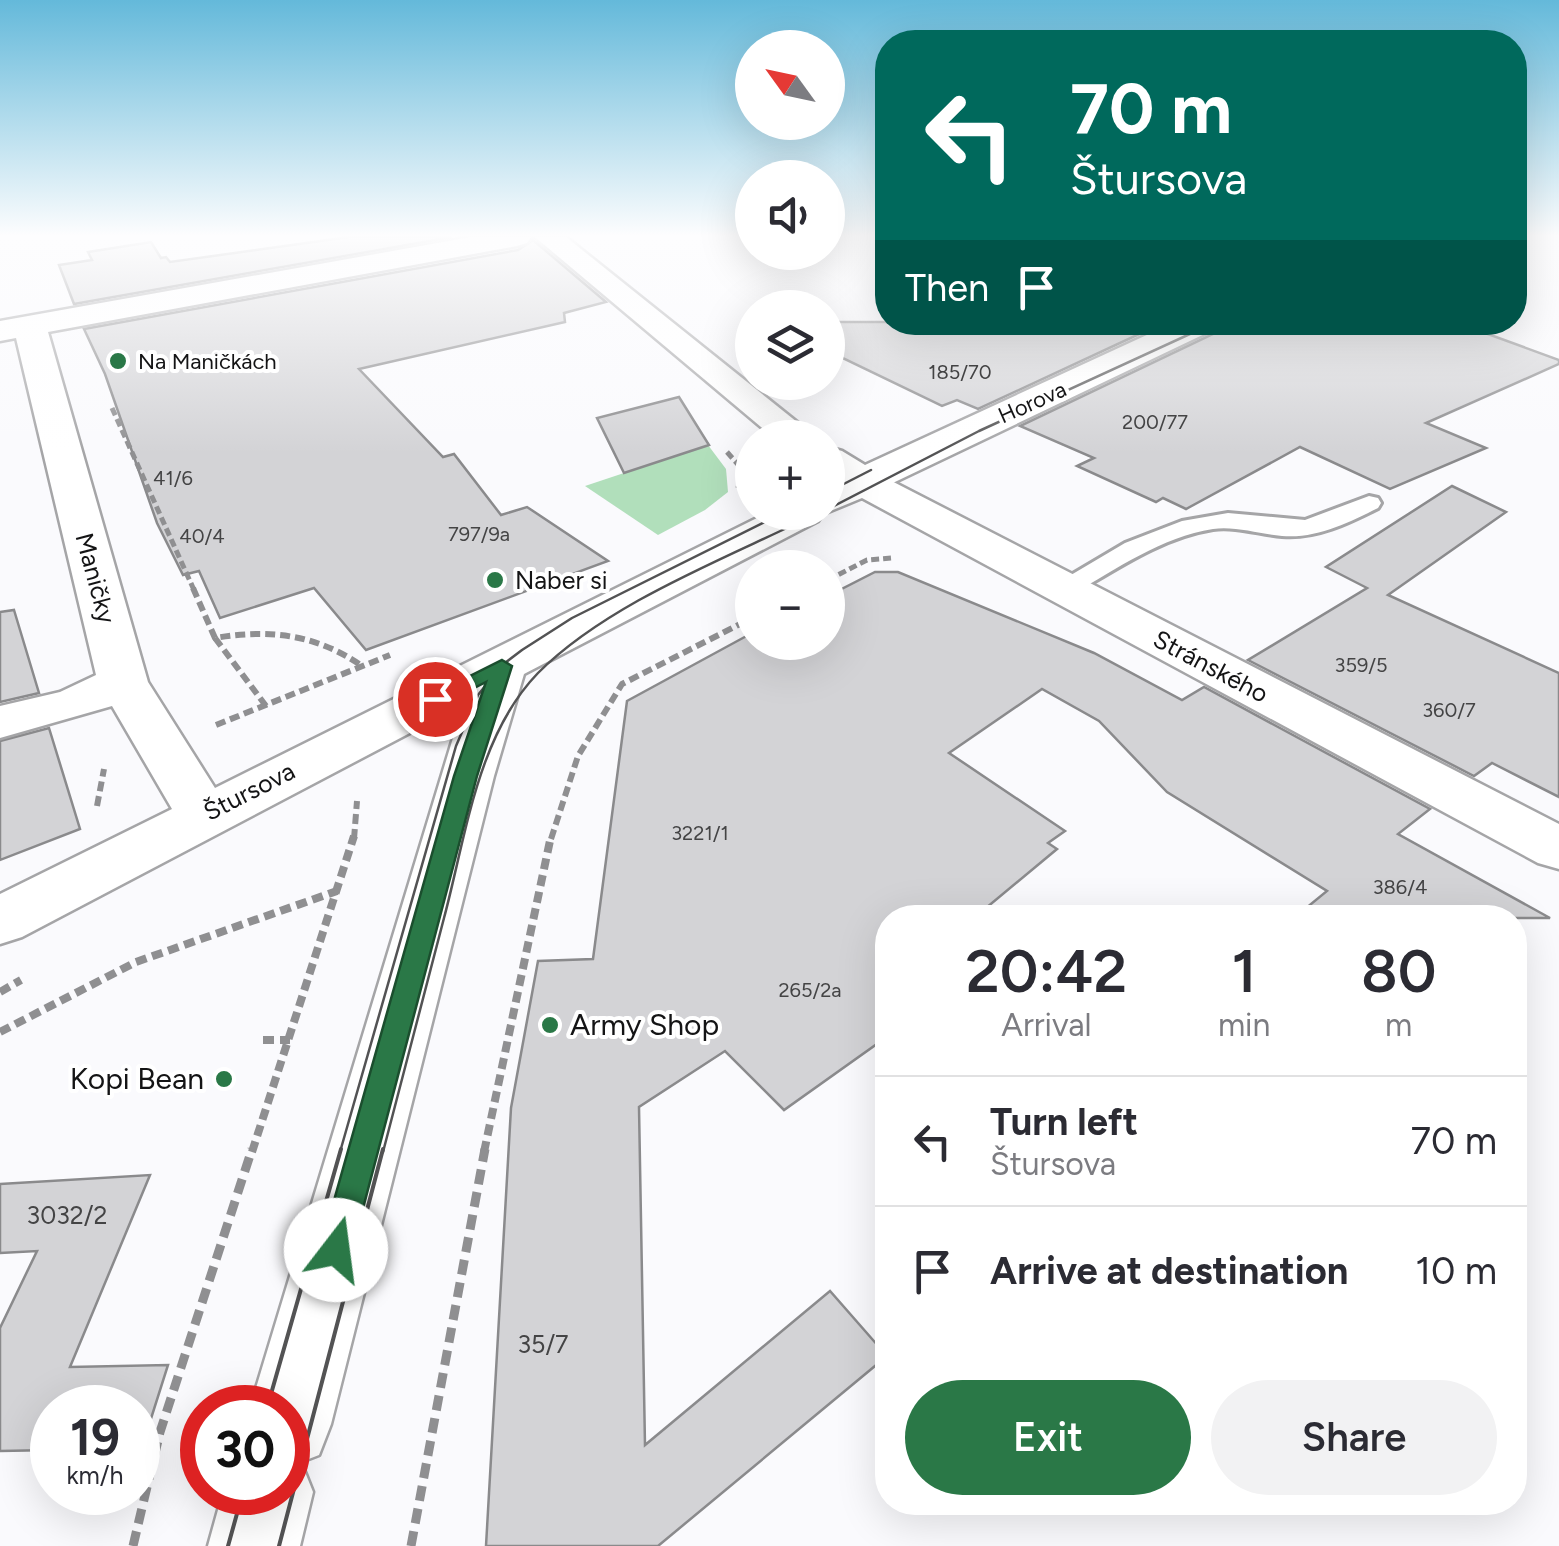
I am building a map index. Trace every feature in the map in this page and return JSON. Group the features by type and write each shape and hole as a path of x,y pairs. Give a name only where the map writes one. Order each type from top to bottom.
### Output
{"street":[{"path":"15,328 120,309"},
{"path":"639,309 776,420"},
{"name":"Maničky","path":"15,328 100,692 162,746 203,814"},
{"name":"Horova","path":"845,478 1173,335"},
{"name":"Stránského","path":"845,484 1062,588 1559,849"},
{"name":"Štursova","path":"0,920 78,884 203,814 769,530"},
{"path":"299,1385 466,776 502,666"},
{"path":"0,722 100,692"},
{"path":"254,1546 262,1515"}],"lane":[{"path":"1062,588 1152,539 1185,526 1217,520 1299,528 1334,522 1369,502"}],"path":[{"path":"72,318 215,638 266,706"},
{"path":"726,450 742,469 734,502"},
{"path":"845,571 867,560 890,558"},
{"path":"411,1546 503,1052 557,810 578,756 622,684 735,627"},
{"path":"215,638 244,632 298,635 338,647 362,666"},
{"path":"104,770 403,650"},
{"path":"97,822 104,770 100,692"},
{"path":"133,1546 160,1432 354,838 357,798 343,798"},
{"path":"0,1032 136,962 337,891"},
{"path":"0,992 32,974"},
{"path":"263,1040 290,1040"}],"green space":[{"path":"708,445 726,469 728,492 705,510 658,535 585,486"}],"building":[{"path":"193,309 579,309 564,313 565,322 359,369 443,457 454,454 501,515 527,507 608,561 366,650 314,588 220,618 199,571 183,575 157,523 105,374 84,329"},
{"path":"845,322 875,322 875,335 1137,335 978,409 957,400 942,406 845,359"},
{"path":"1211,335 1491,335 1559,360 1559,364 1426,423 1486,448 1390,489 1300,447 1186,509 1163,498 1156,502 1077,466 1094,458 1020,426"},
{"path":"679,397 709,445 624,473 597,418"},
{"path":"1452,486 1506,512 1388,595 1559,673 1559,797 1492,763 1474,776 1248,660 1367,588 1326,567"},
{"path":"875,572 898,572 1094,653 1182,700 1204,687 1430,809 1398,834 1526,905 1310,905 1327,891 1167,792 1099,721 1042,689 949,753 1065,831 1048,843 1057,849 990,905 875,905 875,1045 784,1110 725,1051 639,1107 645,1445 830,1291 875,1342 875,1366 658,1546 486,1546 511,1108 538,961 593,959 627,701 735,642 735,660 845,660 845,587"},
{"path":"14,610 39,693 0,702 0,612"},
{"path":"49,728 80,829 0,860 0,741"},
{"path":"1527,905 1550,918 1527,918"},
{"path":"150,1175 70,1367 168,1365 160,1390 160,1385 30,1385 30,1450 0,1451 0,1328 37,1251 0,1253 0,1184"}],"tram line":[{"path":"845,500 979,431 1188,335"},
{"path":"845,483 871,470"},
{"path":"340,1152 456,746 478,695 501,666 572,618 749,530"},
{"path":"383,1152 476,788 517,698 567,647 600,624 672,582 782,530"},
{"path":"274,1385 341,1149"},
{"path":"279,1546 383,1149"},
{"path":"228,1546 237,1515"}],"place":[{"name":"Na Maničkách","path":"118,361"},
{"name":"Naber si","path":"495,580"},
{"name":"Army Shop","path":"550,1025"},
{"name":"Kopi Bean","path":"224,1079"}],"route":[{"path":"336,1250 466,776 502,666 435,699"}]}
